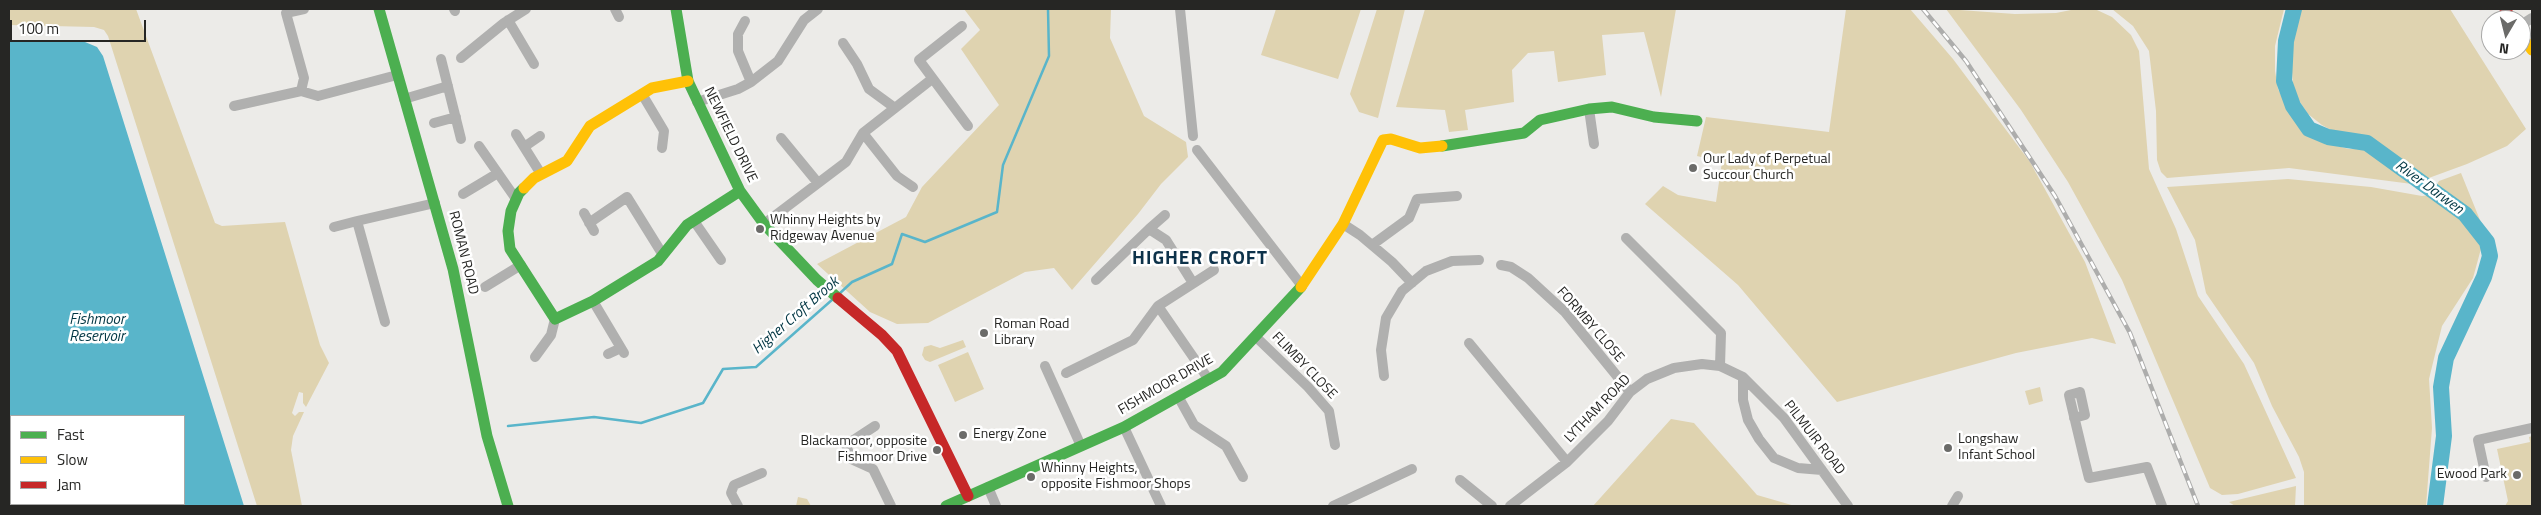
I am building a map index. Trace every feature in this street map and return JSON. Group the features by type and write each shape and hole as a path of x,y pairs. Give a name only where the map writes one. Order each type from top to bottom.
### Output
{"main road":[{"name":"ROMAN ROAD","path":"379,9 454,269 487,436 508,506"},
{"name":"NEWFIELD DRIVE","path":"676,9 688,81 740,191 764,224 817,280 882,335 897,351 968,496"},
{"path":"688,81 652,88 590,126 566,160 534,178 516,199 511,211 508,231 510,249 555,319 593,301 658,261 687,225 740,191"},
{"path":"1589,109 1612,107 1654,117 1698,121"},
{"name":"FISHMOOR DRIVE","path":"946,506 1124,427 1179,398 1222,372 1302,286 1342,224 1382,141 1385,139 1420,148 1452,145 1524,132 1540,120 1589,109"}],"street":[{"path":"301,91 304,78 286,13 304,9"},
{"path":"462,58 508,20 526,9"},
{"path":"697,102 738,89 751,82 778,60 804,20 818,9"},
{"path":"1180,9 1193,136"},
{"path":"508,20 534,64"},
{"path":"745,21 738,34 738,51 751,82"},
{"path":"962,26 919,60 968,126"},
{"path":"843,44 857,64 869,89 895,108"},
{"path":"441,59 461,139"},
{"path":"234,106 301,91 318,96 398,75"},
{"path":"764,224 846,162 863,133 932,80"},
{"path":"404,99 448,86"},
{"path":"642,94 664,131 662,148"},
{"path":"1589,109 1594,144"},
{"path":"434,123 456,117"},
{"path":"863,133 898,176 913,187"},
{"path":"516,134 541,174"},
{"path":"524,147 540,136"},
{"path":"781,138 818,183"},
{"path":"479,146 516,199"},
{"path":"1197,150 1302,286"},
{"path":"463,194 498,173"},
{"path":"1372,245 1410,218 1416,200 1457,196"},
{"path":"584,213 591,227 627,197 663,255"},
{"path":"334,227 434,203"},
{"path":"1096,280 1164,215"},
{"path":"694,220 721,260"},
{"path":"357,221 384,322"},
{"path":"1342,224 1372,245 1412,283"},
{"path":"1149,229 1166,240 1193,283"},
{"path":"1626,238 1721,333 1720,366"},
{"path":"1384,376 1381,350 1386,318 1402,291 1426,271 1452,261 1479,260"},
{"path":"485,287 521,265"},
{"name":"FORMBY CLOSE","path":"1501,265 1511,267 1528,278 1564,312 1630,392"},
{"path":"1066,373 1133,340 1158,306 1214,270"},
{"path":"593,301 622,350 608,354"},
{"path":"1158,306 1209,380"},
{"path":"535,357 551,335 555,319"},
{"name":"FLIMBY CLOSE","path":"1256,337 1308,387 1329,411 1334,445"},
{"path":"1469,343 1566,462"},
{"name":"LYTHAM ROAD","path":"1510,506 1544,482 1566,462 1608,421 1630,392 1647,379 1674,368 1702,364 1720,366"},
{"path":"1045,366 1081,446"},
{"name":"PILMUIR ROAD","path":"1720,366 1743,377 1784,418 1848,506"},
{"path":"1743,377 1743,400 1748,420 1758,439 1774,458 1798,468 1822,470"},
{"path":"1179,398 1194,425 1226,446 1243,477"},
{"path":"2074,418 2089,478 2147,467 2162,506"},
{"path":"875,426 846,445 851,459 873,469 891,506"},
{"path":"1124,427 1161,506"},
{"path":"2486,477 2478,440 2532,428"},
{"path":"1333,506 1412,469"},
{"path":"738,506 731,493 734,486 762,473"},
{"path":"1460,480 1492,506"},
{"path":"988,487 996,506"},
{"path":"1952,506 1958,496"}],"shaded area":[{"path":"9,9 136,9 215,223 222,226 285,222 320,345 329,363 306,407 303,403 303,393 299,392 292,413 295,416 299,412 304,412 293,436 291,450 302,506 257,506 108,36 104,30 94,27 9,25"},
{"path":"964,9 1111,9 1110,38 1144,116 1186,142 1188,157 1161,184 1138,214 1072,290 1054,268 1025,272 928,323 897,324 870,312 817,264 906,217 922,187 999,105 961,49 980,30"},
{"path":"1276,9 1361,9 1338,79 1261,55"},
{"path":"1377,9 1405,9 1378,118 1359,112 1350,94"},
{"path":"1425,9 1676,9 1661,97 1644,32 1602,35 1606,75 1558,82 1554,51 1528,53 1512,70 1514,102 1465,110 1468,130 1449,132 1445,110 1396,107"},
{"path":"1846,9 1910,9 1953,59 2030,162 2085,262 2116,344 2092,338 2016,353 1837,402 1738,285 1645,204 1663,186 1678,195 1716,202 1722,162 1697,156 1706,117 1829,132"},
{"path":"1946,9 2015,14 2056,13 2076,9 2097,10 2112,17 2131,35 2139,51 2149,169 2176,229 2198,296 2244,364 2296,478 2238,494 2222,495 2210,488 2122,280 2068,182 2021,110"},
{"path":"2112,9 2284,9 2275,46 2275,71 2278,89 2287,107 2304,131 2333,145 2349,149 2365,149 2412,184 2289,168 2167,178 2161,172 2157,160 2156,111 2149,51 2133,26"},
{"path":"2298,9 2450,9 2526,129 2507,146 2467,164 2426,179 2366,139 2338,134 2308,114 2298,99 2293,84 2290,48"},
{"path":"2461,173 2484,230 2468,210 2436,186 2439,181"},
{"path":"2288,179 2371,187 2422,196 2433,195 2458,214 2473,230 2482,245 2473,278 2442,326 2429,379 2432,428 2426,506 2304,506 2304,472 2299,457 2272,406 2254,363 2206,293 2195,240 2167,187"},
{"path":"963,340 966,347 930,362 925,360 922,355 924,347 931,345 940,348"},
{"path":"968,352 984,389 955,402 938,365"},
{"path":"2040,387 2043,401 2029,405 2025,391"},
{"path":"1671,419 1694,423 1757,495 1795,506 1593,506"},
{"name":"Ewood Park","path":"2532,436 2532,506 2505,506 2508,501 2497,449 2530,442 2529,437"},
{"path":"2296,486 2295,506 2235,506 2229,502"},
{"path":"798,497 807,499 811,506 796,506"}],"water":[{"name":"Fishmoor Reservoir","path":"9,40 85,42 97,47 103,56 244,506 9,506"}],"waterway":[{"name":"Higher Croft Brook","path":"839,294 852,282 892,264 902,234 925,242 997,212 1003,165 1049,56 1048,9"},
{"name":"River Darwen","path":"2294,9 2286,41 2284,81 2293,106 2309,129 2328,137 2367,143 2465,214 2487,242 2490,256 2484,277 2446,358 2441,387 2444,436 2435,506"},
{"name":"Higher Croft Brook","path":"508,426 594,417 641,423 703,403 723,369 756,367 833,299"}],"railway":[{"path":"1923,9 1966,61 2055,196 2130,333 2198,506"}],"traffic: fast":[{"path":"379,9 453,269 487,436 508,506"},
{"path":"676,9 688,81 740,191 764,224 817,280 838,298"},
{"path":"1442,146 1524,133 1540,120 1589,109 1612,107 1654,117 1697,121"},
{"path":"524,188 519,193 511,211 508,231 510,249 555,319 593,301 658,261 687,225 740,191"},
{"path":"946,506 1124,427 1222,372 1301,287"}],"traffic: slow":[{"path":"524,188 534,178 567,161 590,126 652,88 688,81"},
{"path":"1301,287 1343,224 1383,140 1391,139 1420,148 1442,146"}],"traffic: jam":[{"path":"838,298 882,335 897,351 968,496"}],"place":[{"name":"Our Lady of Perpetual Succour Church","path":"1693,168"},
{"name":"Whinny Heights by Ridgeway Avenue","path":"760,229"},
{"name":"Roman Road Library","path":"984,333"},
{"name":"Energy Zone","path":"963,435"},
{"name":"Longshaw Infant School","path":"1948,448"},
{"name":"Blackamoor, opposite Fishmoor Drive","path":"937,450"},
{"name":"Ewood Park","path":"2517,475"},
{"name":"Whinny Heights, opposite Fishmoor Shops","path":"1031,477"}],"district":[{"name":"HIGHER CROFT","path":"1200,259"}]}
